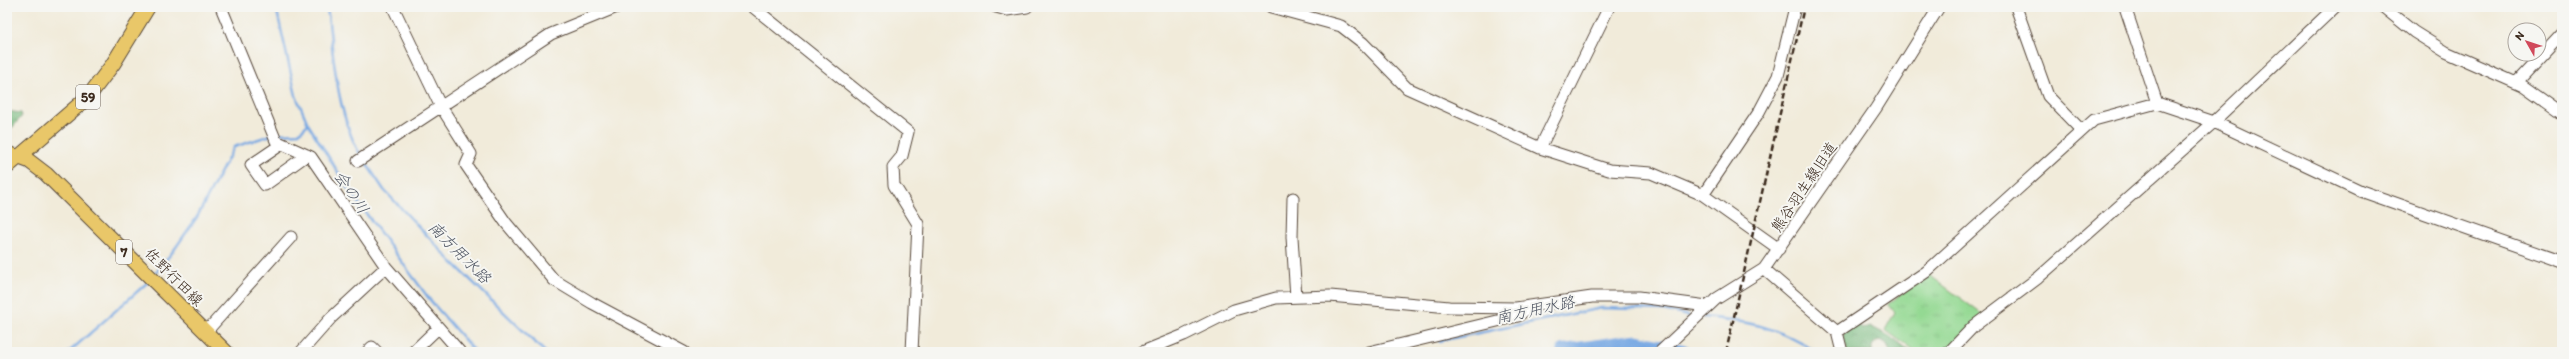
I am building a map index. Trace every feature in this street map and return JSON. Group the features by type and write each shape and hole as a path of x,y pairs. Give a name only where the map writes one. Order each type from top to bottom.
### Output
{"main road":[{"name":"59","path":"7,167 13,155 79,106 98,86 148,7"},
{"name":"佐野行田線","path":"13,155 37,166 46,174 226,352"}],"street":[{"path":"221,7 276,141 311,157 386,267 460,352"},
{"path":"393,7 440,105 472,154 466,165 506,223 554,280 592,303 684,352"},
{"path":"358,161 440,105 551,34 617,7"},
{"path":"753,7 908,132 902,156 893,167 894,185 918,224 912,352"},
{"path":"996,7 1007,10 1027,7"},
{"path":"1271,7 1293,9 1341,26 1363,43 1407,88 1540,148 1609,170 1651,173 1702,195 1779,249"},
{"path":"1540,148 1609,7"},
{"path":"1702,195 1759,112 1778,76 1795,7"},
{"name":"熊谷羽生線旧道","path":"1660,352 1707,306 1764,268 1779,249 1876,108 1939,7"},
{"path":"2016,7 2048,96 2081,130"},
{"path":"2125,7 2158,103"},
{"path":"1950,352 1974,326 2038,278 2214,122 2335,7"},
{"path":"2383,7 2414,32 2446,52 2516,83 2562,114"},
{"path":"2516,83 2562,34"},
{"path":"1837,332 1926,272 2001,205 2081,130 2094,120 2158,103 2214,122 2361,191 2562,262"},
{"path":"282,144 251,165 264,186 307,155"},
{"path":"1293,198 1292,237 1296,297"},
{"path":"206,332 291,237"},
{"path":"301,352 331,318 386,267"},
{"path":"1764,268 1837,332 1842,352"},
{"path":"1142,352 1184,335 1234,310 1276,298 1364,298 1449,307 1516,308 1592,297 1639,297 1707,306"},
{"path":"1369,352 1518,316 1530,306"},
{"path":"413,352 438,328"},
{"path":"367,352 372,347 378,352"}],"green space":[{"path":"7,111 21,113 22,116 12,128 7,125"},
{"path":"1928,274 1983,315 1945,352 1916,352 1885,330 1895,312 1888,304"},
{"path":"1858,324 1862,329 1870,326 1889,336 1910,352 1890,352 1887,344 1881,340 1876,341 1872,346 1872,352 1847,352 1843,334"}],"waterway":[{"name":"会の川","path":"276,7 296,96 308,124 351,193 430,300 475,352"},
{"name":"南方用水路","path":"327,7 334,63 341,102 352,139 360,154"},
{"path":"276,134 299,133 308,124"},
{"path":"154,275 197,217 234,147 271,135"},
{"name":"南方用水路","path":"366,163 384,190 452,262 545,352"},
{"path":"69,352 148,282"},
{"name":"南方用水路","path":"1439,341 1602,308 1663,310 1689,316"},
{"name":"南方用水路","path":"1703,317 1750,323 1788,336 1817,352"},
{"name":"会の川","path":"1564,352 1634,342 1683,352"}],"railway":[{"path":"1726,352 1804,7"}]}
